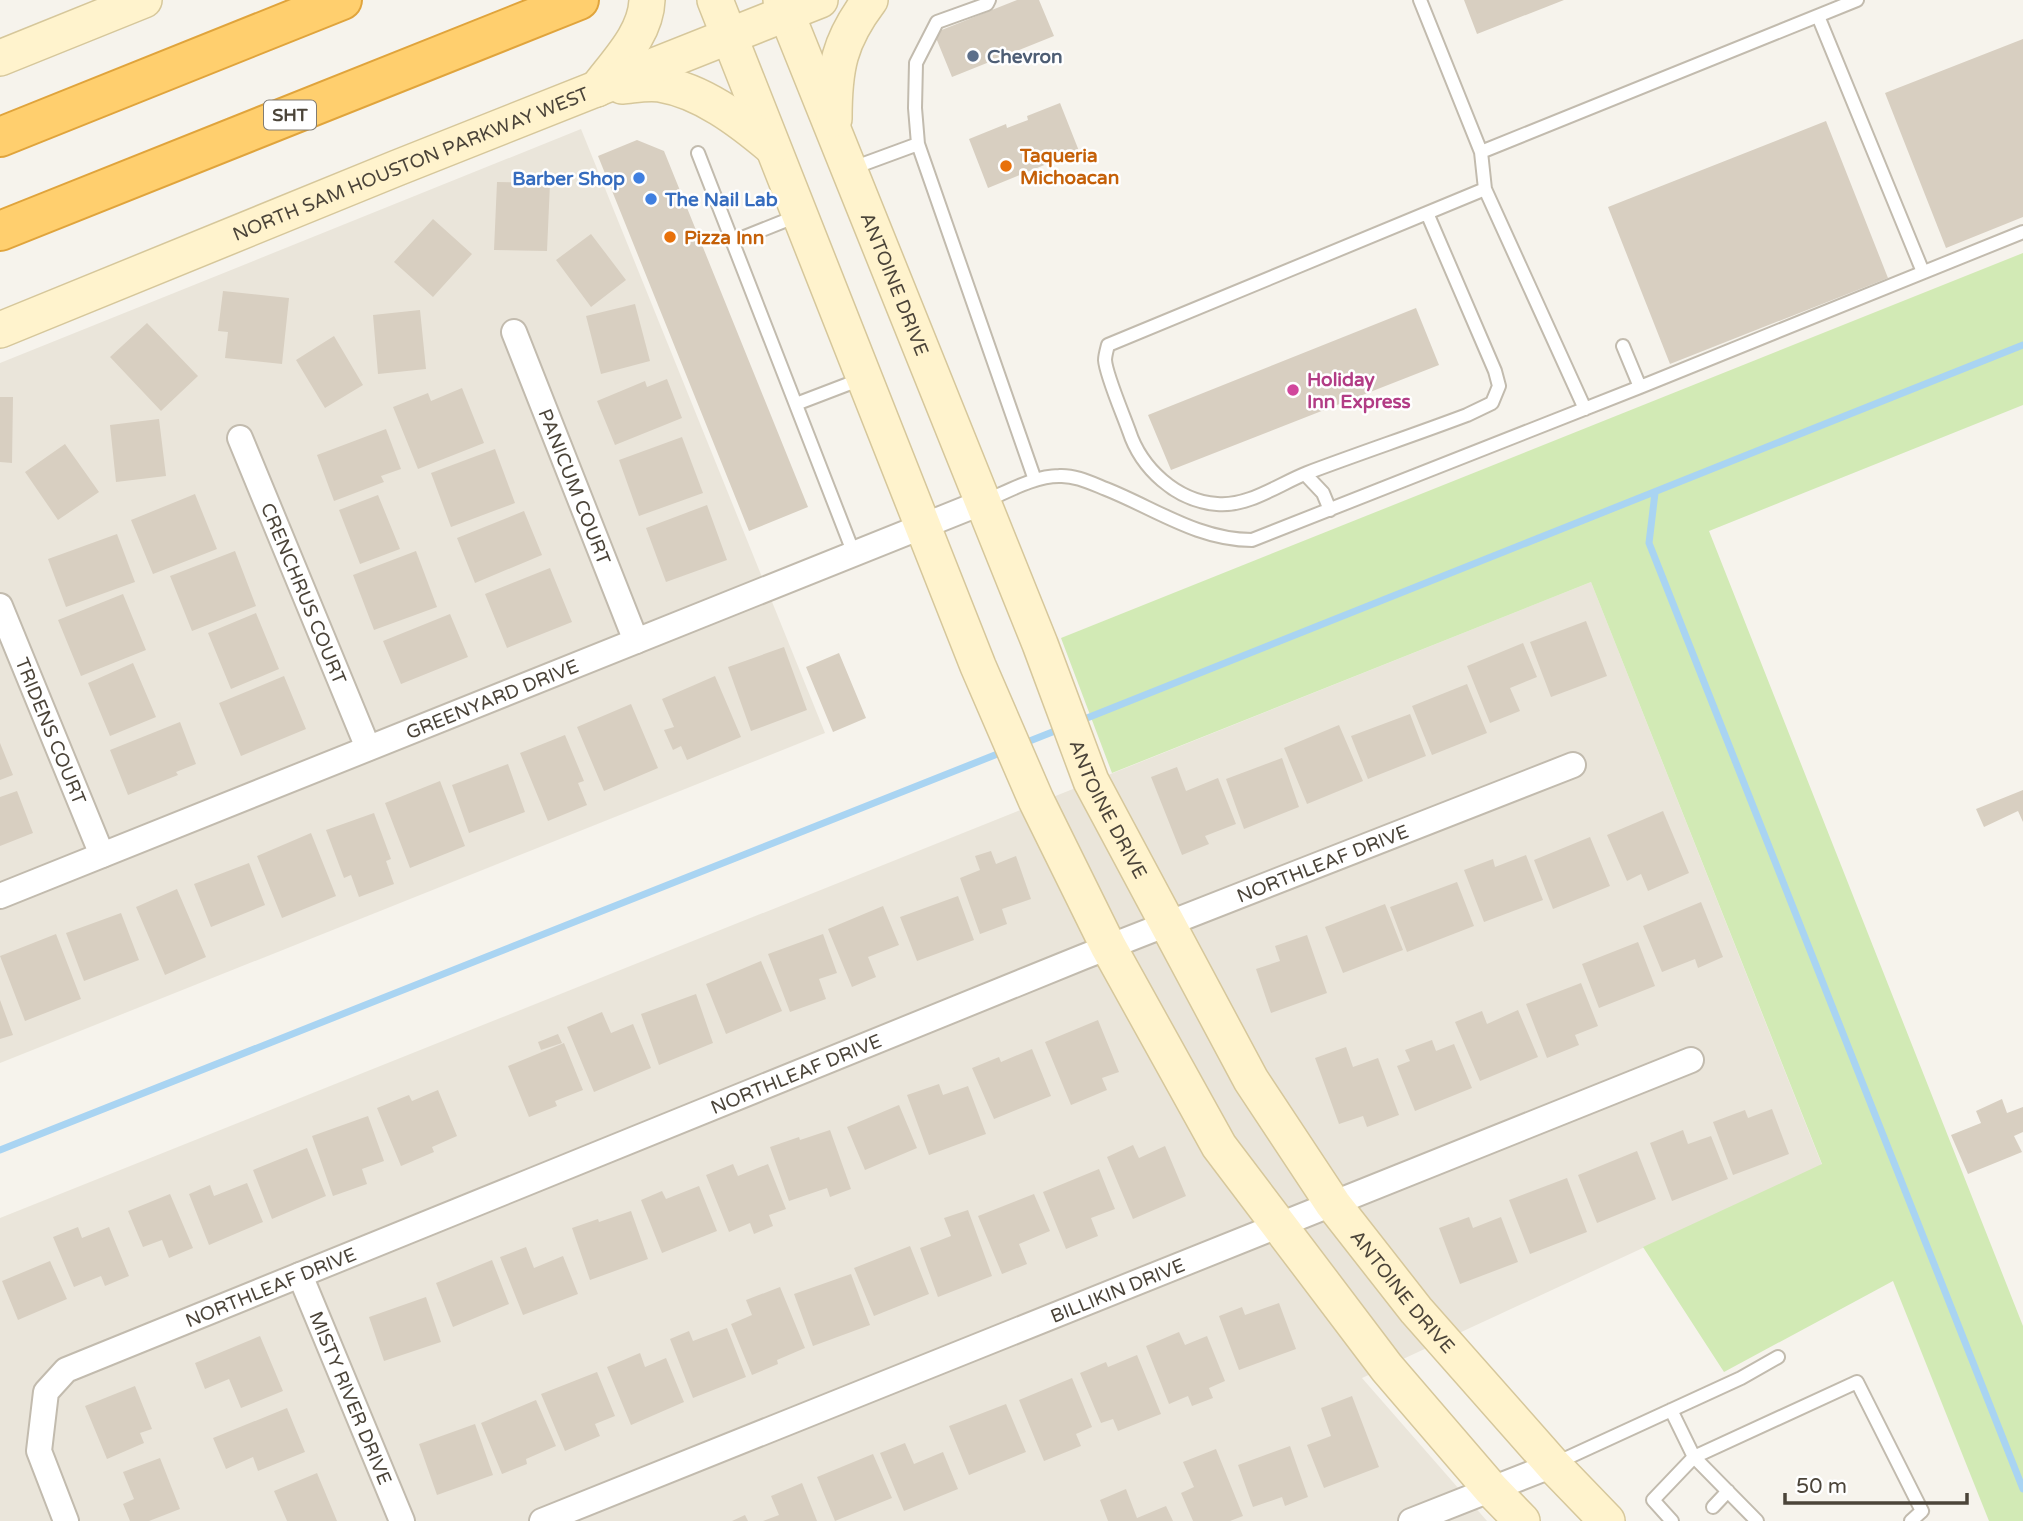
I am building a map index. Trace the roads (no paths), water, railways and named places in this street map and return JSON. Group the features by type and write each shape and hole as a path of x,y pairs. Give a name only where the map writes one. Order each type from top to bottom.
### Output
{"highway":[{"path":"0,137 342,0"},
{"name":"SHT","path":"0,231 579,0"}],"main road":[{"path":"0,58 144,0"},
{"path":"597,89 638,33 647,11 647,0"},
{"path":"715,0 978,666 1036,800 1108,946 1219,1146 1387,1368 1522,1521"},
{"name":"NORTH SAM HOUSTON PARKWAY WEST","path":"0,330 729,36 784,7 820,0"},
{"path":"834,133 834,86 840,50 870,0"},
{"name":"ANTOINE DRIVE","path":"784,7 1040,644 1091,780 1251,1080 1333,1204 1416,1310 1553,1465 1607,1521"},
{"path":"597,89 658,83 690,93 750,128 773,148"}],"street":[{"name":"PANICUM COURT","path":"514,332 636,641"},
{"name":"CRENCHRUS COURT","path":"240,438 368,748"},
{"name":"GREENYARD DRIVE","path":"0,896 983,502"},
{"name":"TRIDENS COURT","path":"0,606 102,855"},
{"name":"NORTHLEAF DRIVE","path":"66,1521 39,1451 46,1392 66,1370 1108,946 1573,765"},
{"name":"BILLIKIN DRIVE","path":"542,1521 1691,1060"},
{"name":"MISTY RIVER DRIVE","path":"300,1275 402,1521"},
{"path":"1411,1521 1553,1465"}],"lane":[{"path":"973,0 988,2"},
{"path":"1420,0 1481,152 1485,189 1585,409"},
{"path":"1481,152 1857,0"},
{"path":"988,2 937,22 916,63 915,108 918,144 1035,480"},
{"path":"1818,16 1923,272"},
{"path":"850,170 918,144"},
{"path":"698,153 854,554"},
{"path":"1427,213 1495,371 1499,386 1492,403 1467,415 1230,504 1191,498 1146,466 1133,445 1105,360 1108,345 1427,213 1485,189"},
{"path":"732,242 800,215"},
{"path":"983,502 1035,480 1060,475 1084,480 1189,528 1232,540 1252,540 2023,232"},
{"path":"1623,346 1640,387"},
{"path":"796,404 864,377"},
{"path":"1305,474 1323,493 1331,510"},
{"path":"1553,1465 1741,1378 1778,1357"},
{"path":"1672,1521 1653,1500 1694,1457 1857,1382 1922,1511 1911,1521"},
{"path":"1671,1410 1694,1457 1752,1519"},
{"path":"1713,1507 1728,1492"}],"waterway":[{"path":"1077,722 2023,345"},
{"path":"1655,493 1649,543 2023,1489"},
{"path":"1022,744 1060,729"},
{"path":"0,1150 1005,751"}],"place":[{"name":"Chevron","path":"973,56"},
{"name":"Taqueria Michoacan","path":"1006,166"},
{"name":"Barber Shop","path":"639,178"},
{"name":"The Nail Lab","path":"651,199"},
{"name":"Pizza Inn","path":"670,237"},
{"name":"Holiday Inn Express","path":"1293,390"}]}
